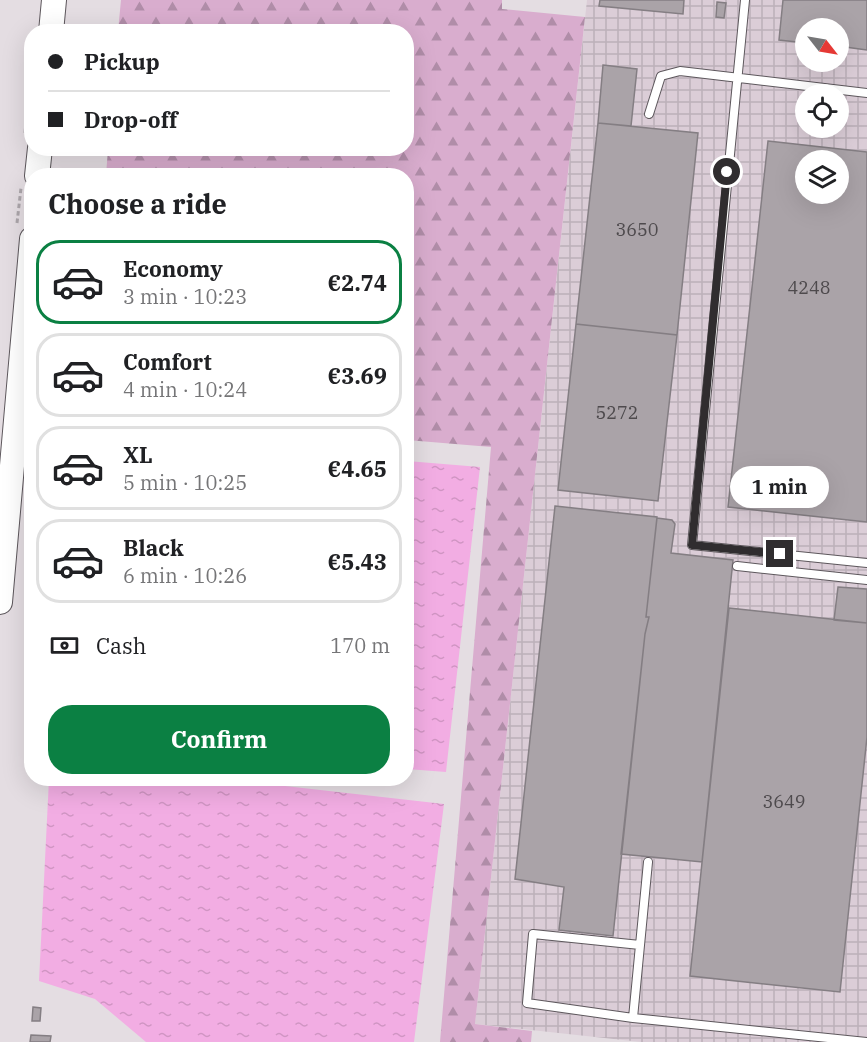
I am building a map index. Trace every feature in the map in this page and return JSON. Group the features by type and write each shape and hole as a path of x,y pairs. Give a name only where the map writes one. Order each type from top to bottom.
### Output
{"street":[{"path":"52,24 54,0"},
{"path":"0,602 24,330"}],"lane":[{"path":"745,0 692,545 867,563"},
{"path":"649,114 661,76 680,71 867,93"},
{"path":"737,566 867,580"},
{"path":"633,1018 648,862"},
{"path":"640,945 533,934 527,1003 633,1018 867,1042"}],"shaded area":[{"path":"587,0 867,0 867,1042 641,1042 475,1024"}],"green space":[{"path":"121,0 502,0 502,9 585,17 475,1024 532,1031 531,1042 440,1042 491,447 414,441 414,168 107,168 107,156 414,156 414,24 119,24"}],"water":[{"path":"414,462 480,467 446,772 414,770"},
{"path":"49,786 285,786 444,804 414,1042 146,1042 95,999 39,981"}],"building":[{"path":"600,0 684,0 683,14 599,6"},
{"path":"783,0 867,0 867,50 849,48 849,18 795,18 795,42 779,40"},
{"path":"717,2 726,3 724,18 716,17"},
{"path":"603,65 637,69 631,126 598,123"},
{"path":"598,123 698,133 677,335 576,324"},
{"path":"768,141 849,150 867,152 867,522 728,507"},
{"path":"576,324 677,335 658,501 558,490"},
{"path":"555,506 657,517 646,617 649,617 645,634 613,936 559,930 564,887 515,879"},
{"path":"657,518 672,520 675,524 671,553 733,560 702,862 621,854 645,634 649,617 646,617"},
{"path":"838,587 867,589 867,623 834,620"},
{"path":"729,608 867,623 867,737 840,992 690,976"},
{"path":"33,1007 41,1008 40,1021 32,1021"},
{"path":"31,1035 51,1036 50,1042 30,1042"}],"route":[{"path":"727,172 692,545 780,554"}]}
